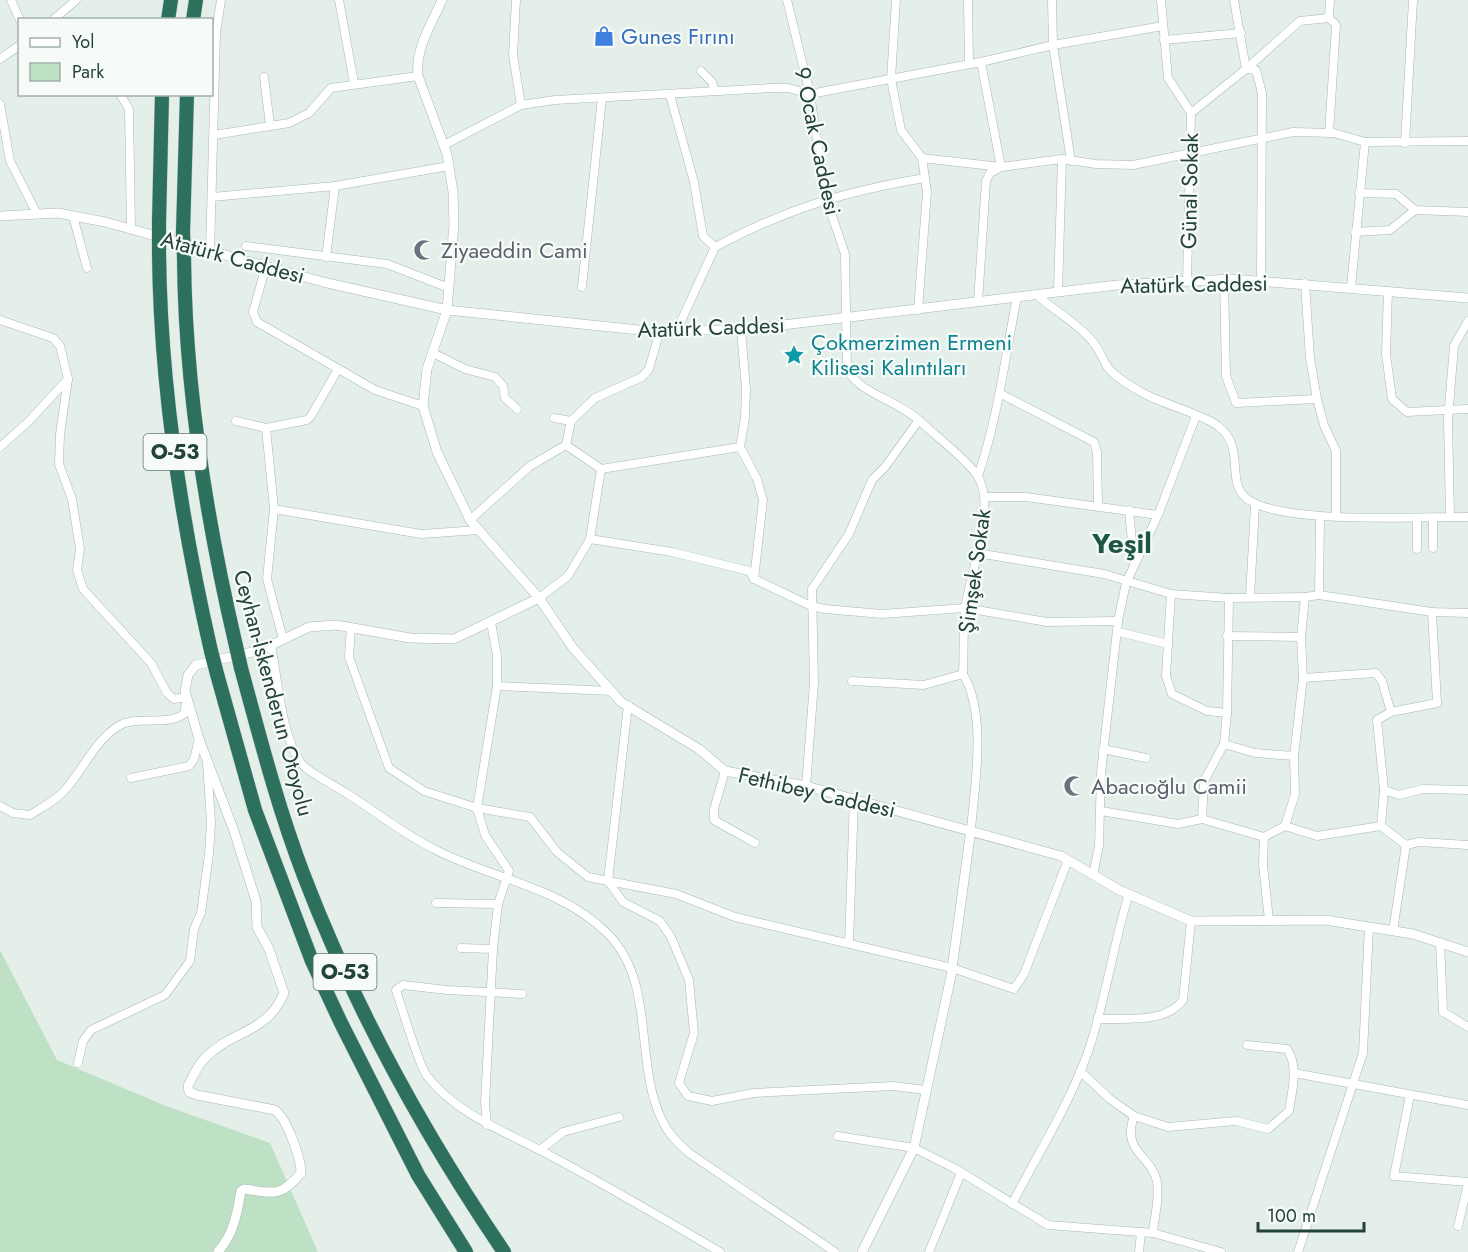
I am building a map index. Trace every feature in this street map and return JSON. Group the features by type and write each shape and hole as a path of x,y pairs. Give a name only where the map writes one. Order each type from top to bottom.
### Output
{"highway":[{"path":"168,18 171,0"},
{"path":"193,18 196,0"},
{"name":"O-53","path":"162,96 159,250 166,392 196,583 217,674 255,810 312,961 340,1023 418,1175 466,1252"},
{"name":"Ceyhan-İskenderun Otoyolu","path":"187,96 183,232 191,390 216,556 241,668 278,802 304,876 354,992 404,1090 444,1160 504,1252"}],"street":[{"path":"11,0 19,18"},
{"path":"55,18 76,0"},
{"path":"210,251 216,33 221,0"},
{"path":"339,0 354,83"},
{"path":"214,135 290,123 309,113 331,88 354,83 418,76 419,50 442,0"},
{"path":"516,0 513,55 521,105"},
{"name":"9 Ocak Caddesi","path":"788,0 810,94 826,198 845,254 848,318"},
{"path":"896,0 891,79 901,130 922,158 927,192 918,310"},
{"path":"968,0 969,64"},
{"path":"1052,0 1053,45 1071,161"},
{"name":"Günal Sokak","path":"1161,0 1168,78 1191,113 1187,281"},
{"path":"1234,0 1246,69"},
{"path":"1329,133 1336,38 1335,25 1329,18 1330,0"},
{"path":"1405,143 1413,0"},
{"path":"1191,113 1246,69 1300,21 1329,18"},
{"path":"444,146 521,105 602,98 788,88 810,94 981,62 1053,45 1163,26"},
{"path":"1164,40 1241,33"},
{"path":"0,59 18,46"},
{"path":"981,62 1001,167"},
{"path":"1246,69 1256,70 1262,93 1264,139 1261,281"},
{"path":"701,72 712,82 715,91"},
{"name":"Fethibey Caddesi","path":"418,76 449,166 454,224 447,310 427,369 423,406 437,452 470,520 539,598 573,648 621,702 699,749 725,771 806,786 854,798 971,829 1068,860 1129,894 1191,921 1325,920 1393,931 1440,942 1468,952"},
{"path":"264,77 270,125"},
{"path":"670,95 694,182 703,236 715,247"},
{"path":"121,96 129,109 131,229"},
{"path":"582,287 602,98"},
{"path":"0,104 10,161 36,212"},
{"path":"922,158 1001,167 1062,159 1133,165 1191,155 1293,132 1329,133 1365,142 1468,141"},
{"path":"1351,287 1365,142"},
{"path":"1058,291 1062,159"},
{"path":"212,197 335,186 449,166"},
{"path":"978,303 986,181 990,173 1001,167"},
{"path":"677,330 715,247 759,224 826,198 875,186 925,178"},
{"path":"326,256 335,186"},
{"path":"1359,193 1396,194 1415,210 1468,212"},
{"path":"1355,232 1390,230 1415,210"},
{"name":"Atatürk Caddesi","path":"0,216 36,212 73,216 131,229 323,282 447,310 660,330 741,330 978,303 1058,291 1224,279 1305,283 1468,298"},
{"path":"73,216 87,268"},
{"path":"246,246 387,264 449,288"},
{"path":"266,266 253,312 256,322 375,390 423,406"},
{"path":"1224,279 1226,376 1236,403 1317,399"},
{"path":"1305,283 1310,358 1317,399 1324,425 1336,451 1336,516"},
{"path":"1388,291 1386,354 1392,399 1407,412 1468,409"},
{"path":"1037,295 1094,342 1110,370 1143,393 1218,425 1235,450 1237,478 1242,495 1255,505 1294,514 1320,516 1417,519 1468,517"},
{"path":"978,476 1001,394 1017,297"},
{"name":"Şimşek Sokak","path":"848,318 847,370 854,382 905,407 978,476 985,497 977,553 965,608 963,674"},
{"path":"0,320 53,339 60,346 68,379 60,434 59,464 72,499 80,549 77,570 83,589 151,663 167,693 174,699 187,698"},
{"path":"1450,517 1447,468 1454,346 1468,321"},
{"path":"470,520 530,466 566,445 571,421 596,398 642,377 649,369 660,330"},
{"path":"741,330 746,389 745,417 740,447 757,479 763,500 754,579"},
{"path":"433,353 465,369 495,378 503,386 505,398 517,409"},
{"path":"236,421 266,428 301,421 312,416 337,370"},
{"path":"0,447 68,379"},
{"path":"1001,394 1094,442 1097,453 1098,505"},
{"path":"1093,875 1099,846 1103,749 1119,632 1118,621 1126,583 1158,515 1196,416"},
{"path":"554,418 571,421"},
{"path":"806,786 814,684 812,589 849,534 872,480 885,467 919,420"},
{"path":"266,428 274,509 267,579 283,639"},
{"path":"566,445 601,469 740,447"},
{"path":"0,806 13,813 30,816 64,792 92,752 118,726 146,720 178,718 184,714 188,675 196,665 261,650 309,627 351,627 410,638 454,639 539,598 568,576 590,539 601,469"},
{"path":"985,497 1026,497 1098,505 1158,515"},
{"path":"1250,597 1255,505"},
{"path":"274,509 421,534 479,530"},
{"path":"1129,510 1134,566"},
{"path":"1319,595 1320,516"},
{"path":"1433,518 1433,548"},
{"path":"1417,519 1417,549"},
{"path":"590,539 672,552 749,571 754,579 811,606 882,614 965,608 1047,622 1118,621"},
{"path":"977,553 1104,574 1126,583 1171,594 1229,598 1319,595 1432,612 1468,613"},
{"path":"1171,594 1166,676 1172,694 1207,711 1227,713"},
{"path":"1285,826 1295,794 1294,756 1303,678 1301,637 1305,597"},
{"path":"1202,819 1204,781 1224,744 1227,713 1229,598"},
{"path":"1381,826 1384,790 1377,720 1391,712 1437,703 1432,612"},
{"path":"487,1125 485,1102 492,949 498,904 509,871 485,836 477,808 497,686 496,656 491,622"},
{"path":"351,627 349,657 389,768 424,791 477,808 530,817 568,864 588,877 676,894 735,916 952,968 1014,989 1068,860"},
{"path":"1119,632 1168,644"},
{"path":"1227,636 1301,637"},
{"path":"271,645 288,733 301,765 434,849 555,897 583,912 620,948 629,963 635,983 651,1089 663,1122 674,1139 689,1153 835,1252"},
{"path":"1303,678 1376,673 1382,681 1391,712"},
{"path":"852,681 924,685 963,674 970,687 976,713 976,779 952,968 914,1148 864,1251"},
{"path":"497,686 612,692"},
{"path":"187,698 199,739 208,759 256,901 257,927 269,949 284,993 279,1005 266,1021 207,1056 191,1078 188,1086 189,1092 274,1110 283,1116 301,1167 301,1173 293,1183 275,1194 244,1189 241,1191 234,1225 218,1252"},
{"path":"628,705 608,881 623,902 660,921 671,937 689,980 694,1033 679,1083 688,1096 712,1101 754,1093 893,1086 925,1090"},
{"path":"131,778 189,766 194,759 199,739"},
{"path":"1224,744 1256,753 1294,756"},
{"path":"1103,749 1146,758"},
{"path":"78,1064 83,1041 91,1030 165,995 190,961 194,929 201,913 209,854 211,822 206,769 208,759"},
{"path":"725,771 714,809 714,820 755,843"},
{"path":"1384,790 1399,795 1424,789 1468,790"},
{"path":"849,944 854,798"},
{"path":"1101,811 1178,824 1202,819 1264,837 1285,826 1317,836 1381,826 1406,845"},
{"path":"1264,837 1263,865 1269,920"},
{"path":"1406,845 1419,842 1468,845"},
{"path":"1393,931 1406,845"},
{"path":"1012,1204 1080,1071 1098,1019 1115,939 1129,894"},
{"path":"436,903 498,904"},
{"path":"1098,1019 1160,1016 1179,1006 1183,1000 1191,921"},
{"path":"1298,1252 1363,1053 1369,927"},
{"path":"1440,942 1443,1012 1468,1027"},
{"path":"461,948 492,949"},
{"path":"522,994 403,985 396,990 424,1073 437,1089 487,1125 506,1131 720,1252"},
{"path":"1080,1071 1110,1100 1134,1116 1168,1127 1236,1121 1268,1129 1289,1111 1294,1073 1292,1056 1287,1049 1246,1045"},
{"path":"1294,1073 1468,1105"},
{"path":"1410,1095 1394,1176 1468,1183 1458,1226"},
{"path":"1134,1116 1130,1128 1131,1139 1157,1181 1158,1202 1153,1233"},
{"path":"540,1150 563,1132 619,1117"},
{"path":"838,1136 914,1148 1048,1225 1153,1233 1221,1252"},
{"path":"929,1252 961,1173"},
{"path":"1139,1252 1141,1233"}],"green space":[{"path":"0,950 57,1060 166,1106 270,1143 318,1252 0,1252"}],"place":[{"name":"Gunes Fırını","path":"604,36"},
{"name":"Ziyaeddin Cami","path":"424,250"},
{"name":"Çokmerzimen Ermeni Kilisesi Kalıntıları","path":"794,355"},
{"name":"Abacıoğlu Camii","path":"1074,786"}],"district":[{"name":"Yeşil","path":"1122,543"}]}
